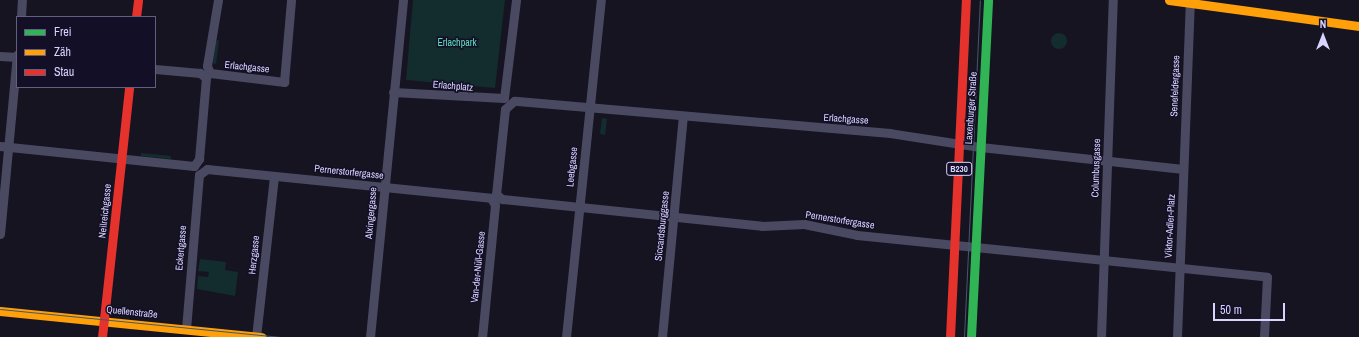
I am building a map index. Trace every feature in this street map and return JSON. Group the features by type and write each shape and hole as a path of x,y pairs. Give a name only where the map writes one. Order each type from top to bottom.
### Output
{"main road":[{"path":"136,16 138,0"},
{"name":"Laxenburger Straße","path":"950,337 956,246 966,0"},
{"name":"Laxenburger Straße","path":"972,337 988,0"},
{"path":"1169,0 1294,20 1359,26"},
{"name":"Neilreichgasse","path":"102,337 129,88"},
{"name":"Quellenstraße","path":"0,311 258,337"}],"street":[{"path":"21,16 22,0"},
{"name":"Eckertgasse","path":"186,329 206,73 218,0"},
{"name":"Erlachgasse","path":"156,69 284,82 291,0"},
{"path":"393,92 403,0"},
{"name":"Erlachplatz","path":"393,92 495,100 504,98 516,0"},
{"name":"Leebgasse","path":"566,337 601,0"},
{"name":"Columbusgasse","path":"1101,337 1113,0"},
{"name":"Senefeldergasse","path":"1183,169 1190,3"},
{"path":"0,56 16,57"},
{"path":"0,234 4,147 16,64"},
{"name":"Alxingergasse","path":"370,337 393,92"},
{"name":"Erlachgasse","path":"508,103 514,100 589,108 890,133 960,142 980,147 1183,169"},
{"name":"Van-der-Nüll-Gasse","path":"482,337 496,199 508,103"},
{"name":"Siccardsburggasse","path":"662,337 683,116"},
{"name":"Pernerstorfergasse","path":"4,147 496,199 579,205 762,226 820,226 857,235 1179,268"},
{"name":"Viktor-Adler-Platz","path":"1183,169 1179,268 1267,277 1264,337"},
{"name":"Herzgasse","path":"258,337 274,176"},
{"path":"1177,337 1179,268"}],"green space":[{"name":"Erlachpark","path":"413,0 505,0 495,88 406,80"},
{"path":"1056,33 1062,33 1067,38 1065,47 1062,49 1056,49 1051,44 1051,38"},
{"path":"219,40 216,64 213,63 216,41"},
{"path":"602,118 607,119 605,135 600,134"},
{"path":"141,153 171,156 171,159 141,156"},
{"path":"200,259 226,262 225,270 238,272 235,296 197,289 198,276 208,277 209,272 198,271"}],"tram line":[{"path":"964,337 980,0"},
{"path":"0,309 283,337"}],"traffic: fast":[{"path":"971,337 988,0"}],"traffic: slow":[{"path":"1169,0 1359,26"},
{"path":"0,311 262,337"}],"traffic: jam":[{"path":"136,16 138,0"},
{"path":"950,337 966,0"},
{"path":"102,337 129,88"}]}
